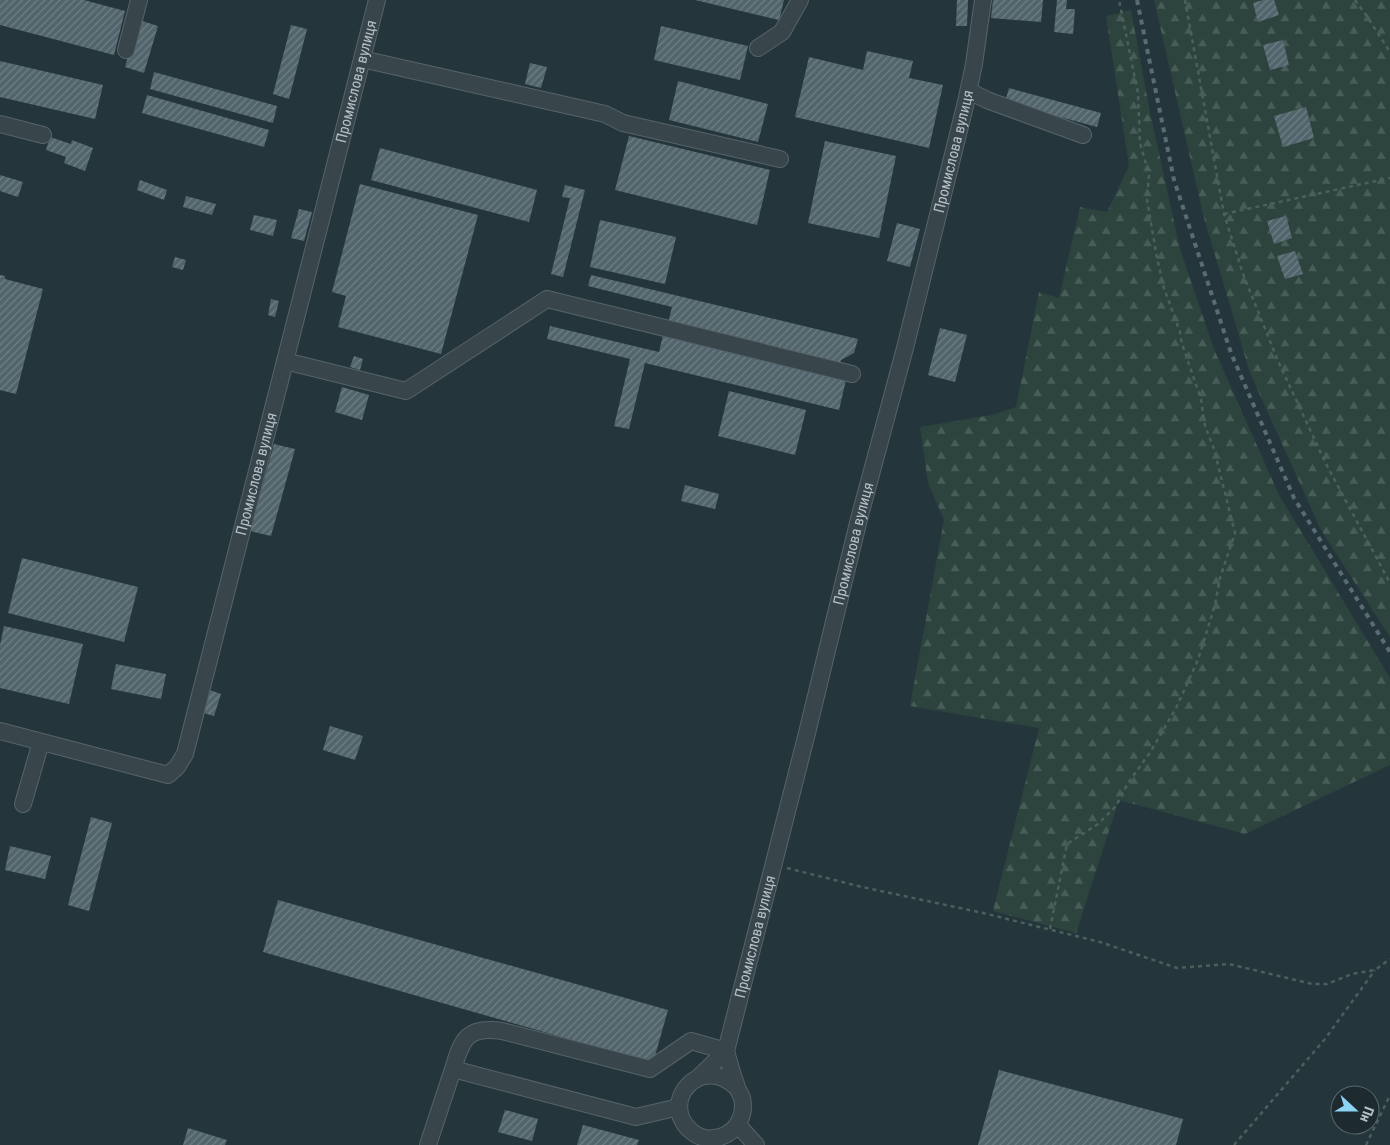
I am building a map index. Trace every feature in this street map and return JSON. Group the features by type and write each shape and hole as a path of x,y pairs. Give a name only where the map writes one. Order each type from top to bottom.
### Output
{"street":[{"path":"126,50 139,0"},
{"name":"Промислова вулиця","path":"0,731 168,774 177,767 185,754 377,0"},
{"path":"758,48 782,32 800,0"},
{"name":"Промислова вулиця","path":"726,1051 859,519 905,348 968,91 974,64 983,0"},
{"path":"362,59 605,114 623,123 780,159"},
{"path":"968,91 986,100 1083,135"},
{"path":"0,124 43,135"},
{"path":"285,361 406,391 547,299 852,374"},
{"path":"24,804 41,742"},
{"path":"428,1145 460,1044 471,1034 488,1029 502,1031 650,1069 691,1041 726,1051"},
{"path":"726,1051 743,1106 738,1125 722,1137 702,1137 693,1133 686,1126 681,1117 680,1098 684,1088 700,1076 726,1051"},
{"path":"453,1069 636,1117 679,1107"},
{"path":"700,1076 710,1074 720,1076 729,1080 736,1087"},
{"path":"738,1125 756,1145"}],"path":[{"path":"1050,929 1067,844 1098,824 1116,806 1128,782 1151,751 1176,708 1198,660 1216,605 1220,578 1235,532 1214,449 1205,426 1201,399 1187,360 1157,258 1147,200 1148,175 1140,143 1138,93 1119,0"},
{"path":"1185,0 1224,214 1243,274 1278,361 1326,464 1390,583"},
{"path":"1355,0 1390,52"},
{"path":"1224,214 1390,178"},
{"path":"774,864 862,887 1050,929 1100,942 1177,968 1230,964 1312,984 1327,984 1352,974 1375,970"},
{"path":"1234,1145 1324,1039 1375,970 1390,960"},
{"path":"1366,1145 1390,1095"}],"green space":[{"path":"1154,0 1390,0 1390,637 1321,530 1250,373 1204,218"},
{"path":"1131,10 1150,112 1180,249 1214,349 1279,495 1390,678 1390,765 1245,834 1119,800 1076,933 993,911 1039,728 910,706 944,520 928,483 920,427 992,415 1016,407 1039,292 1059,298 1080,207 1107,212 1129,166 1106,16"}],"building":[{"path":"0,0 84,0 125,11 114,55 0,25"},
{"path":"695,0 784,0 779,20"},
{"path":"957,0 968,0 967,26 956,26"},
{"path":"993,0 1043,0 1041,22 991,18"},
{"path":"1057,0 1067,0 1066,9 1075,9 1073,34 1054,32"},
{"path":"1263,0 1274,0 1279,15 1258,22 1253,3"},
{"path":"139,20 158,26 144,73 125,67"},
{"path":"291,25 307,29 289,99 273,94"},
{"path":"661,26 748,46 740,80 654,60"},
{"path":"1283,40 1289,65 1270,70 1263,45"},
{"path":"867,51 913,61 909,78 943,85 929,148 795,117 809,57 863,70"},
{"path":"0,61 103,85 95,119 0,97"},
{"path":"530,63 547,67 541,88 525,84"},
{"path":"154,72 277,106 273,123 150,89"},
{"path":"678,81 768,104 758,142 669,120"},
{"path":"1009,88 1101,113 1097,127 1005,102"},
{"path":"147,95 269,130 264,147 142,113"},
{"path":"1306,107 1314,138 1283,147 1274,116"},
{"path":"629,136 770,170 757,225 615,190"},
{"path":"50,137 71,144 72,140 93,148 85,171 64,163 66,157 46,150"},
{"path":"825,141 896,156 879,238 808,223"},
{"path":"380,148 537,190 529,222 371,180"},
{"path":"0,175 23,182 18,197 0,191"},
{"path":"140,180 167,190 164,200 137,190"},
{"path":"360,184 478,215 441,354 338,327 346,296 332,292"},
{"path":"565,185 585,190 563,277 551,274 570,198 562,197"},
{"path":"186,196 216,204 212,215 183,207"},
{"path":"299,209 312,212 304,241 291,238"},
{"path":"254,215 277,220 273,236 250,230"},
{"path":"1286,216 1292,238 1274,244 1267,221"},
{"path":"600,220 676,237 665,284 590,267"},
{"path":"897,223 920,229 910,267 887,261"},
{"path":"1295,251 1303,274 1285,279 1277,256"},
{"path":"175,257 186,260 183,270 172,267"},
{"path":"0,275 5,276 5,279 43,289 16,394 0,390"},
{"path":"591,275 858,339 854,353 841,360 840,364 668,323 672,307 588,286"},
{"path":"271,299 279,301 275,317 268,315"},
{"path":"550,326 659,352 663,335 846,380 839,410 645,363 629,429 614,426 630,359 547,339"},
{"path":"940,328 967,335 955,382 928,375"},
{"path":"354,356 363,359 360,370 350,367"},
{"path":"342,387 369,395 362,420 335,412"},
{"path":"729,391 806,410 795,455 718,436"},
{"path":"274,444 295,449 271,536 250,531"},
{"path":"685,485 719,494 715,509 681,501"},
{"path":"22,558 138,587 124,642 8,613"},
{"path":"4,626 83,644 69,704 0,688 0,645"},
{"path":"116,664 166,674 161,699 111,689"},
{"path":"207,689 221,694 214,716 200,712"},
{"path":"330,726 363,736 355,760 323,750"},
{"path":"91,817 112,823 89,911 68,905"},
{"path":"10,846 51,856 45,879 5,870"},
{"path":"278,900 668,1010 653,1063 263,952"},
{"path":"999,1070 1183,1119 1176,1145 978,1145"},
{"path":"505,1110 538,1119 532,1141 498,1132"},
{"path":"583,1125 639,1140 637,1145 577,1145"},
{"path":"188,1128 227,1140 225,1145 183,1145"}],"railway":[{"path":"1137,0 1174,180 1231,353 1294,498 1390,652"}]}
